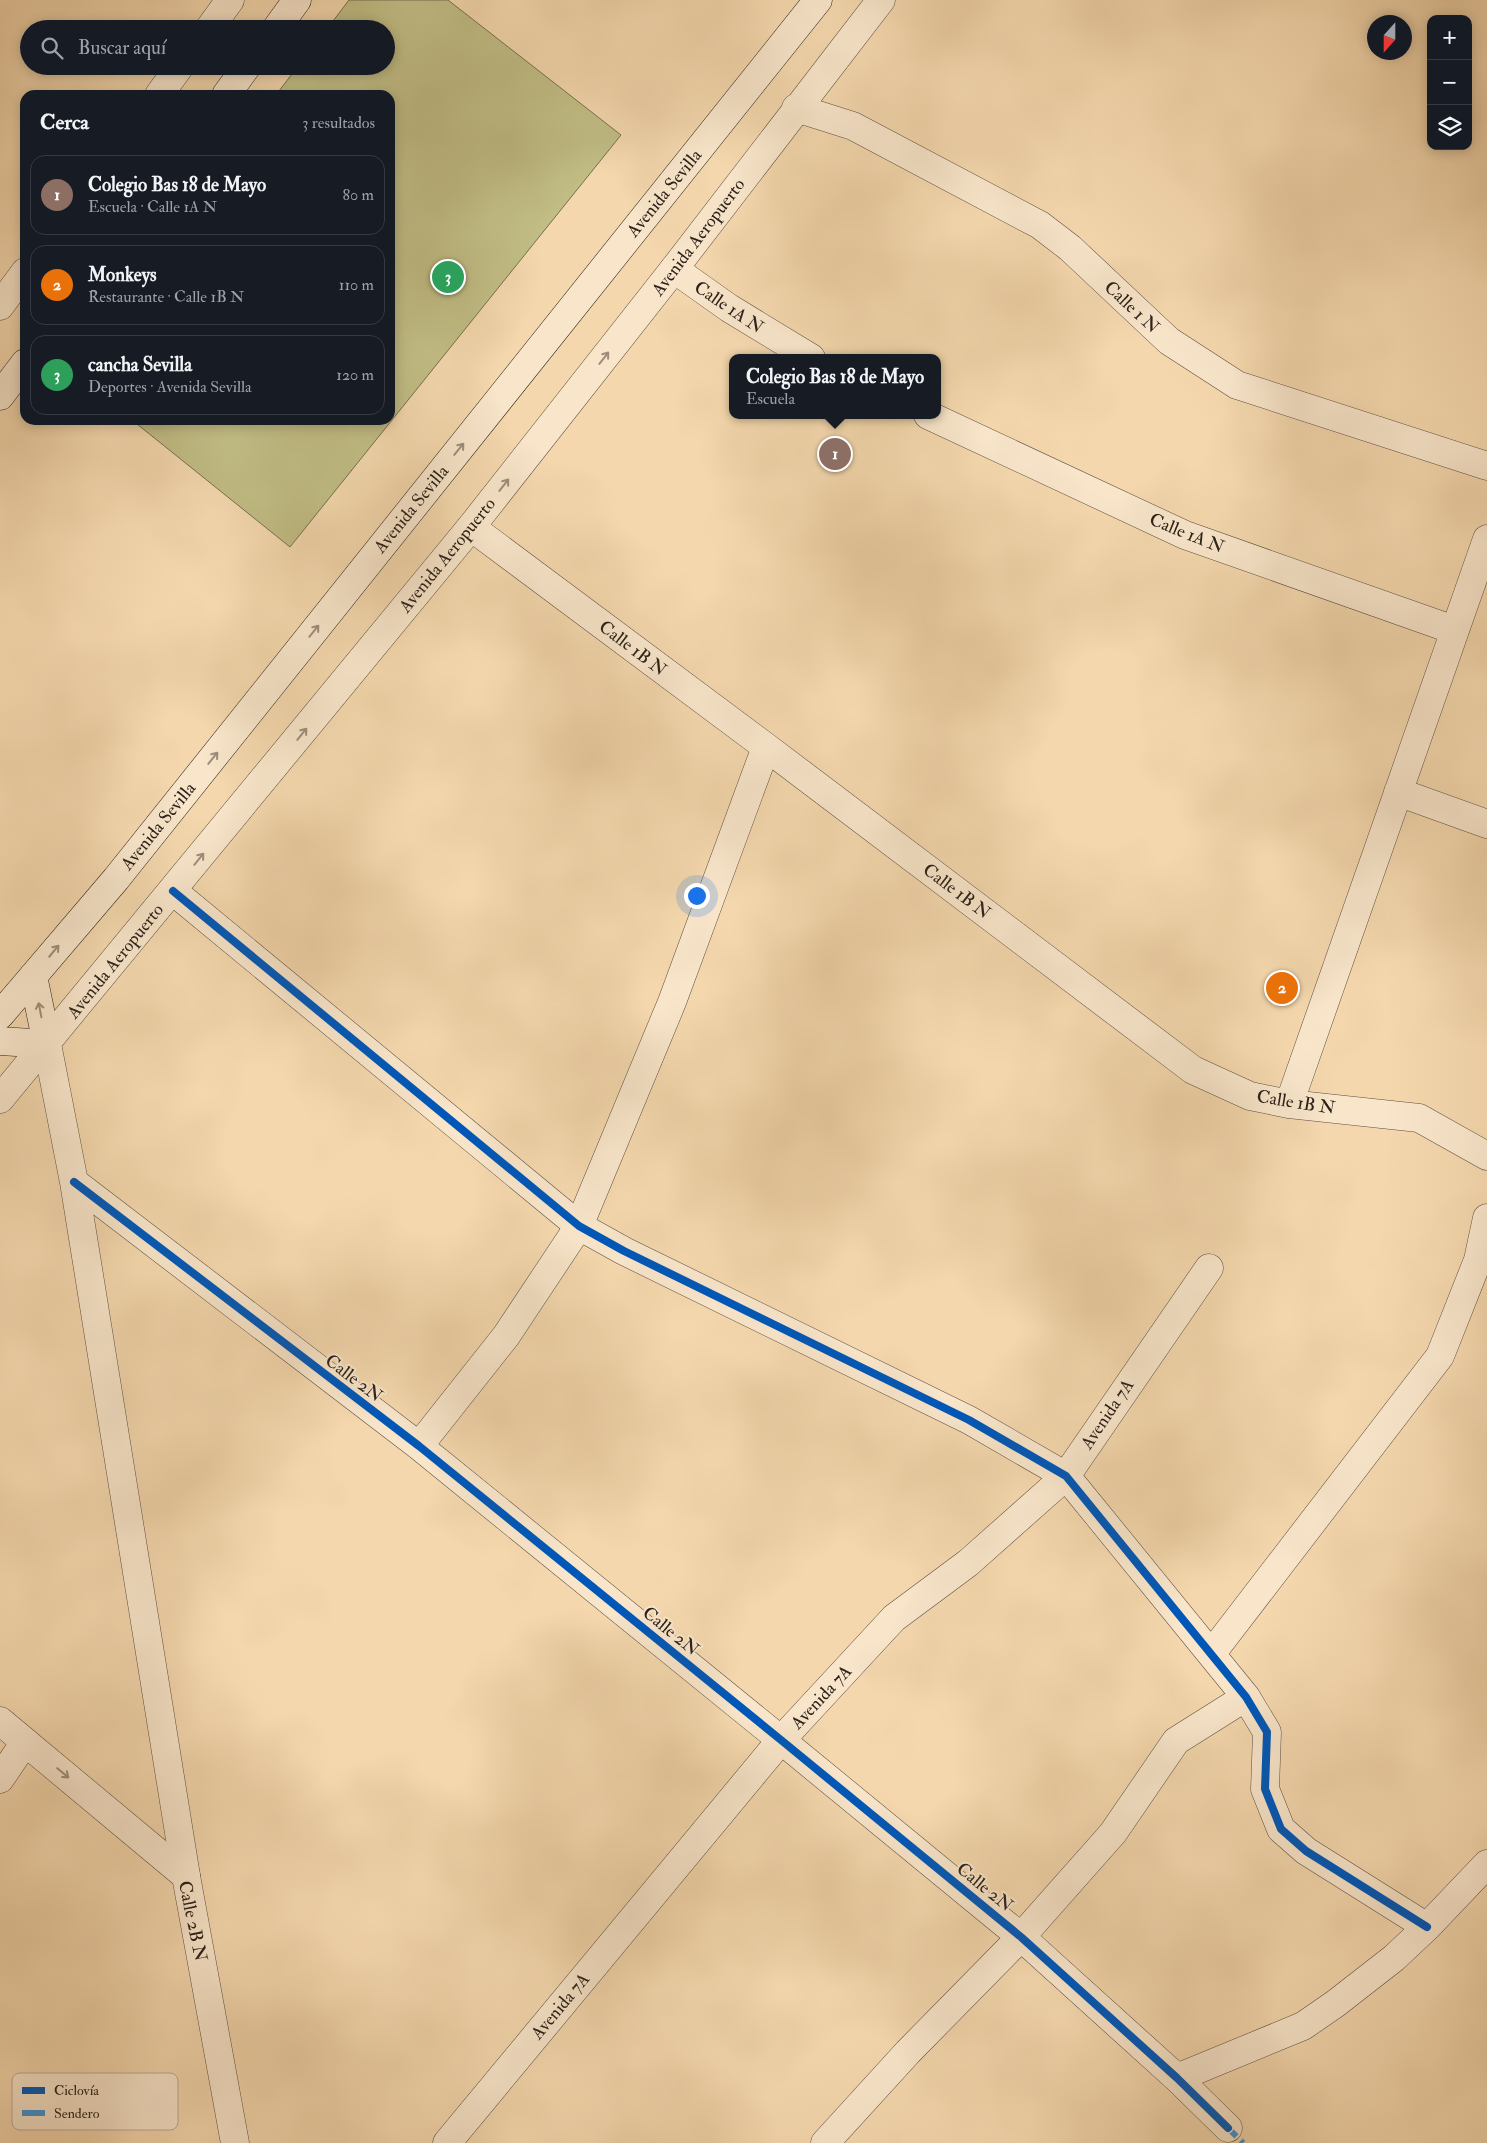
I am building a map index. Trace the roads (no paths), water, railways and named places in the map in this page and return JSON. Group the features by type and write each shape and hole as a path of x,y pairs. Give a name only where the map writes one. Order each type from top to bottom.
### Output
{"street":[{"path":"216,20 230,0"},
{"path":"283,20 297,0"},
{"name":"Avenida Sevilla","path":"0,1015 116,879 812,7 830,0"},
{"name":"Avenida Aeropuerto","path":"0,1099 471,527 674,269 881,0"},
{"path":"163,90 173,75"},
{"path":"230,90 240,75"},
{"name":"Calle 1 N","path":"796,108 853,126 1040,225 1070,248 1169,341 1237,385 1487,466"},
{"name":"Calle 1A N","path":"674,269 728,308 804,354"},
{"path":"0,306 20,279"},
{"path":"0,396 20,369"},
{"name":"Calle 1A N","path":"937,419 1185,535 1454,630"},
{"name":"Calle 1B N","path":"471,527 1193,1070 1250,1096 1289,1104 1420,1118 1487,1156"},
{"path":"1289,1104 1487,539"},
{"path":"419,1446 506,1336 579,1226 672,1002 766,747"},
{"path":"1398,792 1487,824"},
{"path":"173,891 579,1226 624,1251 969,1420 1066,1476 1212,1653 1246,1697 1268,1732 1265,1789 1281,1829 1306,1851 1428,1927"},
{"path":"34,976 74,1182 186,1876"},
{"path":"0,1042 47,1044"},
{"name":"Calle 2N","path":"74,1182 419,1446 781,1740 1021,1937 1177,2078 1228,2128"},
{"path":"1212,1653 1440,1356 1478,1260 1487,1218"},
{"name":"Avenida 7A","path":"447,2143 781,1740 894,1618 968,1563 1066,1476 1209,1268"},
{"path":"825,2143 908,2052 1021,1937 1113,1833 1176,1741 1246,1697"},
{"name":"Calle 2B N","path":"0,1721 186,1876 235,2143"},
{"path":"0,1778 26,1742"},
{"path":"1177,2078 1303,2026 1335,2004 1394,1958 1428,1927 1487,1864"}],"place":[{"name":"cancha Sevilla","path":"448,277"},
{"name":"Colegio Bas 18 de Mayo","path":"835,454"},
{"name":"Monkeys","path":"1282,988"}]}
